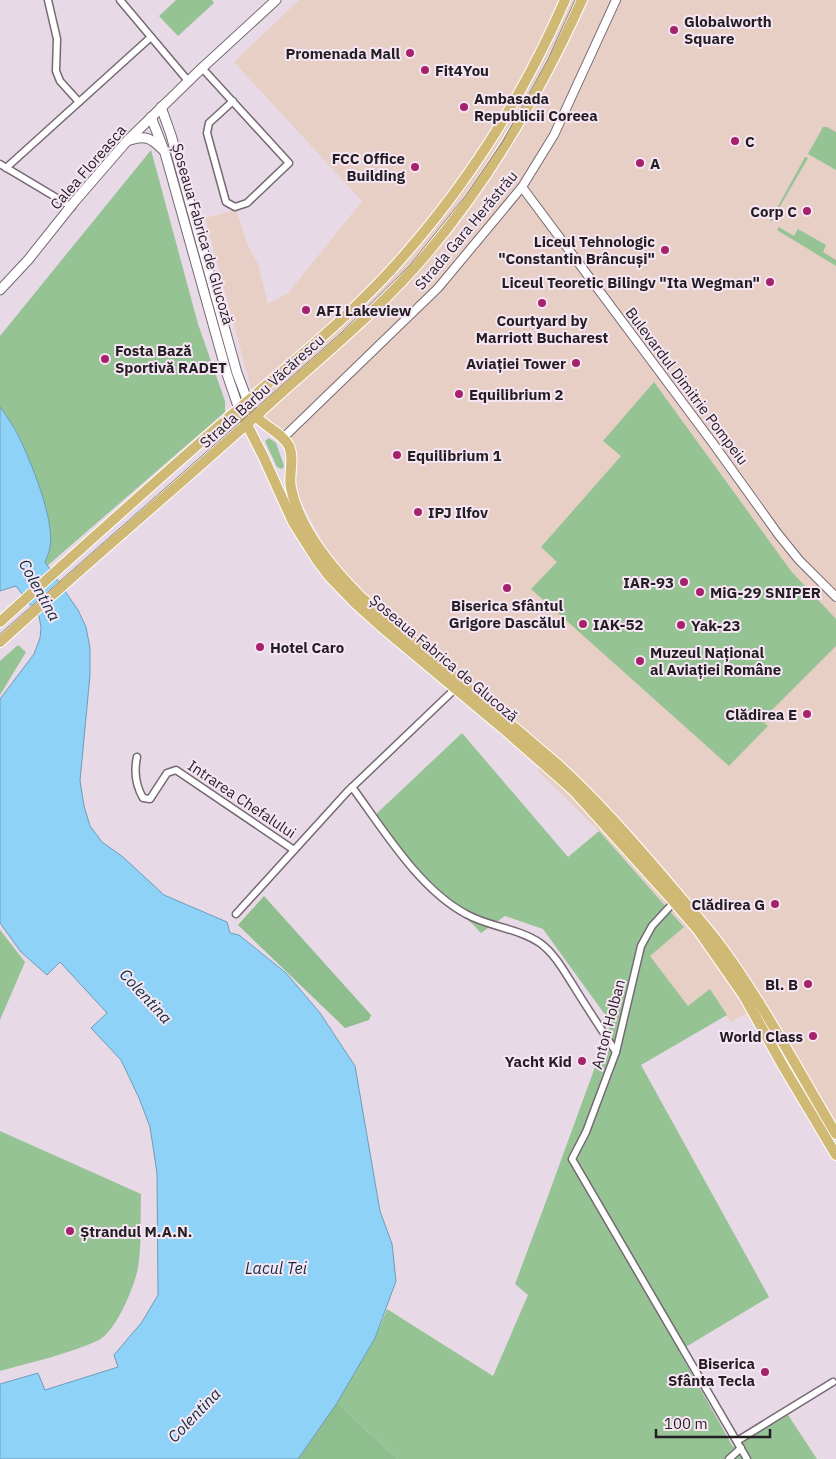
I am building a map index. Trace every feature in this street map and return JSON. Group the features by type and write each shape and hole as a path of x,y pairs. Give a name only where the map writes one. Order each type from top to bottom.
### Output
{"main road":[{"name":"Calea Floreasca","path":"0,290 28,260 127,141 276,0"},
{"name":"Strada Barbu Văcărescu","path":"0,622 341,320 388,274 421,236 468,175 494,137 536,62 564,0"},
{"name":"Strada Barbu Văcărescu","path":"0,642 256,417 385,300 418,264 456,217 497,161 552,65 582,0"},
{"name":"Șoseaua Fabrica de Glucoză","path":"161,107 171,135 237,373 256,417 283,438 290,449 292,457 291,486 302,518 319,547 361,598 577,794 698,930 744,996 783,1066 835,1150"},
{"name":"Șoseaua Fabrica de Glucoză","path":"151,117 164,150 226,374 239,409 248,424 293,522 317,560 354,603 579,784 627,836 708,929 746,984 836,1134"},
{"path":"127,141 146,137 154,140 164,150"},
{"path":"263,456 273,470 279,474 292,470"}],"street":[{"path":"48,0 57,38 58,49 55,65 58,77 79,102"},
{"path":"120,0 189,82"},
{"name":"Strada Gara Herăstrău","path":"283,438 433,294 522,187 554,135 616,0"},
{"path":"72,207 3,166 79,102 151,37"},
{"path":"202,68 233,101 290,163 247,203 235,207 226,202 206,133 209,123 233,101"},
{"name":"Bulevardul Dimitrie Pompeiu","path":"522,187 784,542 836,597"},
{"name":"Intrarea Chefalului","path":"236,914 352,787 458,686"},
{"name":"Intrarea Chefalului","path":"137,757 136,776 138,788 143,798 150,799 167,772 176,770 294,850"},
{"path":"352,787 408,864 436,892 464,913 486,923 524,935 541,944 558,962 616,1052"},
{"name":"Anton Holban","path":"674,902 652,926 641,946 616,1052 586,1132 572,1159 739,1444"},
{"path":"729,1459 739,1444 835,1383"},
{"path":"739,1444 747,1459"}],"shaded area":[{"path":"299,0 836,0 836,1142 754,1010 730,1022 726,1015 688,1006 650,956 684,926 599,831 537,770 551,755 370,602 332,560 295,490 297,468 291,444 269,422 251,388 205,218 236,210 249,248 258,264 268,304 288,293 362,201 234,62"}],"green space":[{"path":"176,0 212,0 214,3 178,36 159,16"},
{"path":"823,127 836,132 836,170 808,154"},
{"name":"Fosta Bază Sportivă RADET","path":"151,150 198,324 225,401 225,412 47,566 45,562 50,548 49,523 42,495 17,432 0,407 0,336"},
{"path":"805,157 808,158 771,222 770,221"},
{"path":"779,227 794,236 798,229 826,245 823,252 836,260 836,266 777,230"},
{"path":"654,382 791,571 836,619 836,646 762,720 768,726 729,766 531,589 557,562 541,547 621,456 603,441"},
{"path":"269,438 276,443 284,466 282,469 277,467 265,441"},
{"path":"18,645 26,652 0,695 0,661"},
{"path":"462,733 568,857 599,831 684,927 650,956 688,1006 710,989 727,1015 641,1065 769,1297 679,1351 733,1447 788,1415 817,1459 397,1459 337,1403 375,1338 387,1309 493,1376 528,1295 515,1284 611,1023 543,929 505,916 481,933 466,918 416,877 373,817"},
{"path":"264,896 371,1015 369,1020 345,1028 238,925"},
{"path":"0,930 25,962 0,1020"},
{"name":"Ștrandul M.A.N.","path":"0,1131 141,1194 138,1267 129,1296 112,1327 99,1340 87,1345 0,1371"},
{"path":"337,1403 397,1459 298,1459"}],"water":[{"name":"Lacul Tei","path":"0,407 17,433 45,505 51,535 50,547 45,562 78,610 86,627 90,648 90,675 80,781 84,806 90,826 102,842 123,857 164,895 227,922 230,933 239,935 286,973 320,1013 355,1066 380,1211 392,1244 396,1281 375,1338 337,1403 298,1459 0,1459 0,1384 38,1373 45,1390 118,1367 114,1355 142,1322 158,1295 157,1173 150,1127 121,1060 91,1028 107,1013 60,962 47,975 21,952 0,923 0,699 34,654 40,638 41,628 39,616 16,586 0,591"}],"tram line":[{"path":"0,634 341,333 409,266 466,195 503,141 548,59 575,0"}],"place":[{"name":"Globalworth Square","path":"674,30"},
{"name":"Promenada Mall","path":"410,53"},
{"name":"Fit4You","path":"425,70"},
{"name":"Ambasada Republicii Coreea","path":"464,107"},
{"name":"C","path":"735,141"},
{"name":"A","path":"640,163"},
{"name":"FCC Office Building","path":"415,167"},
{"name":"Corp C","path":"807,211"},
{"name":"Liceul Tehnologic \"Constantin Brâncuși\"","path":"665,250"},
{"name":"Liceul Teoretic Bilingv \"Ita Wegman\"","path":"770,282"},
{"name":"Courtyard by Marriott Bucharest","path":"542,303"},
{"name":"AFI Lakeview","path":"306,310"},
{"name":"Fosta Bază Sportivă RADET","path":"105,359"},
{"name":"Aviației Tower","path":"576,363"},
{"name":"Equilibrium 2","path":"459,394"},
{"name":"Equilibrium 1","path":"397,455"},
{"name":"IPJ Ilfov","path":"418,512"},
{"name":"IAR-93","path":"684,582"},
{"name":"Biserica Sfântul Grigore Dascălul","path":"507,588"},
{"name":"MiG-29 SNIPER","path":"700,592"},
{"name":"IAK-52","path":"583,624"},
{"name":"Yak-23","path":"681,625"},
{"name":"Hotel Caro","path":"260,647"},
{"name":"Muzeul Național al Aviației Române","path":"640,661"},
{"name":"Clădirea E","path":"807,714"},
{"name":"Clădirea G","path":"775,904"},
{"name":"Bl. B","path":"808,984"},
{"name":"World Class","path":"813,1036"},
{"name":"Yacht Kid","path":"582,1061"},
{"name":"Ștrandul M.A.N.","path":"70,1231"},
{"name":"Biserica Sfânta Tecla","path":"765,1372"}],"water label":[{"name":"Colentina","path":"40,590"},
{"name":"Colentina","path":"146,996"},
{"name":"Colentina","path":"194,1415"}]}
